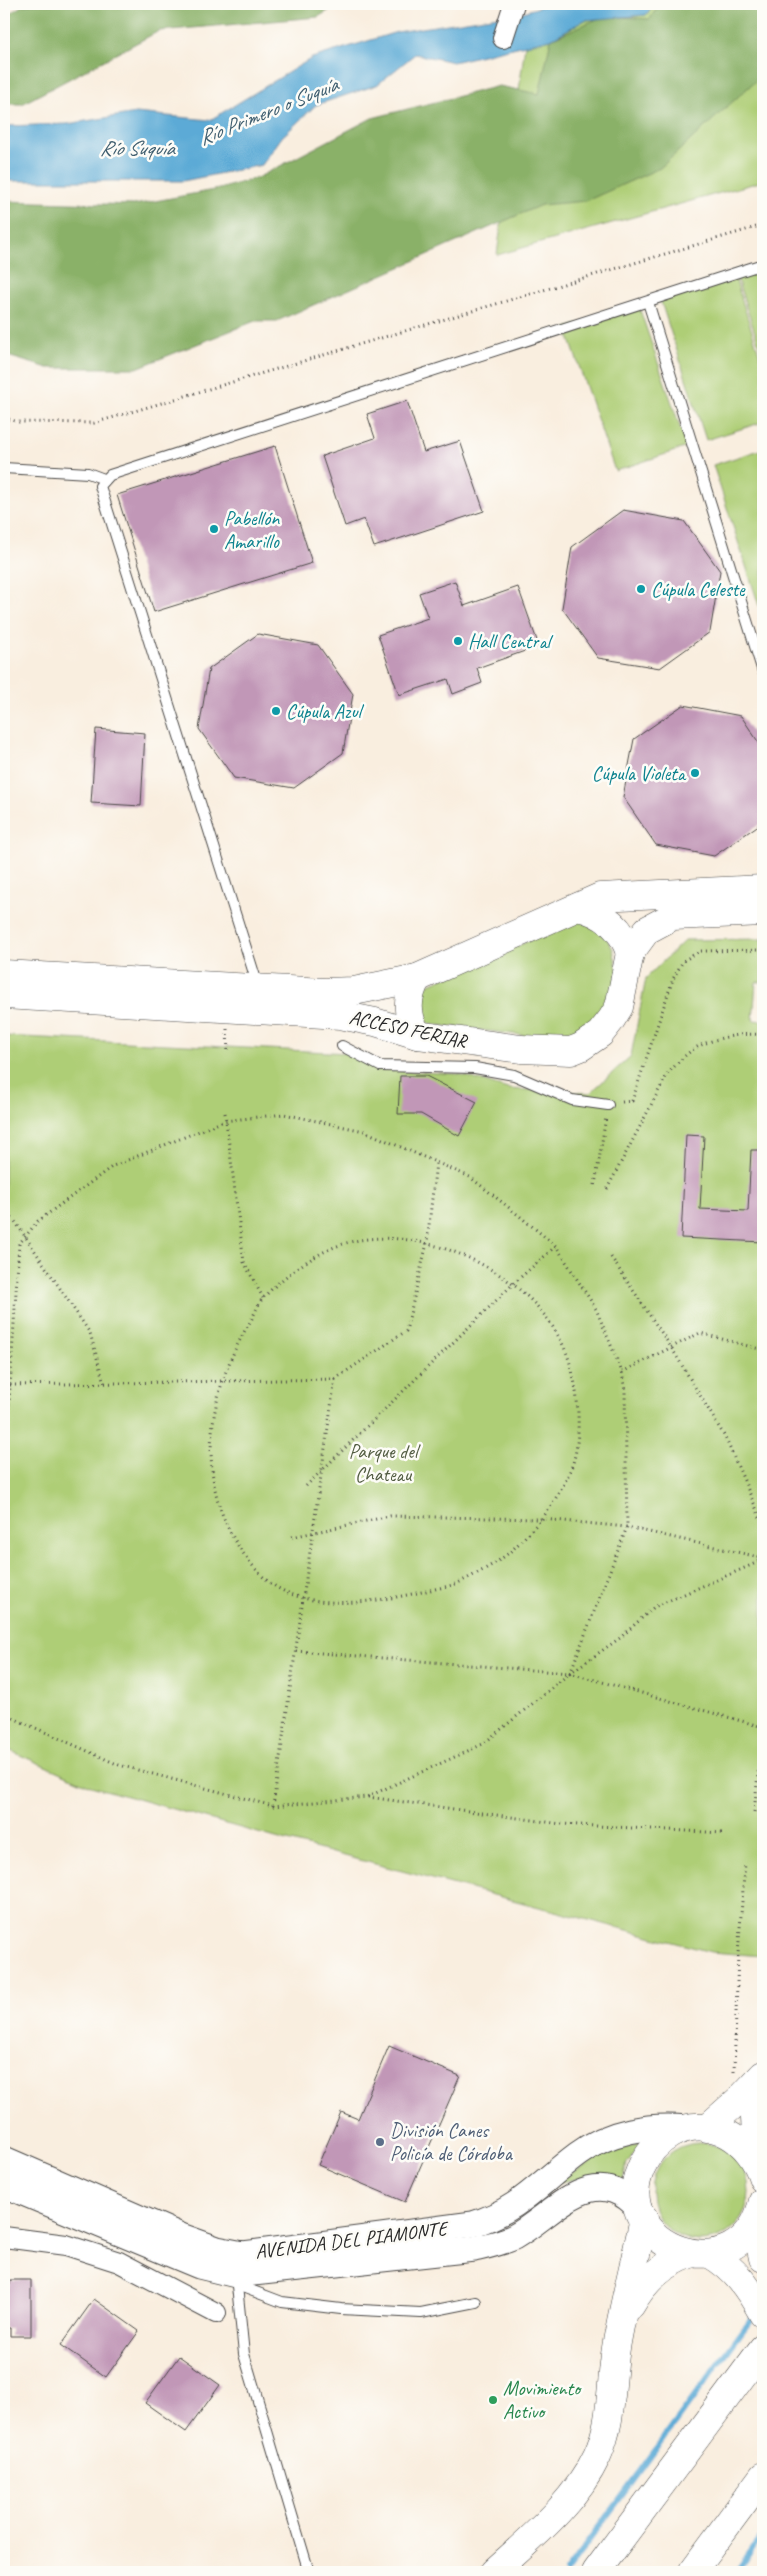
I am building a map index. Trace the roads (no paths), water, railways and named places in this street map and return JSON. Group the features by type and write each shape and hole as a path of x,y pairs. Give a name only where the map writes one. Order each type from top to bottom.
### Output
{"main road":[{"name":"ACCESO FERIAR","path":"4,974 354,992 417,978 578,906 610,895 763,889"},
{"path":"578,906 596,911 610,922 627,942 630,953"},
{"name":"ACCESO FERIAR","path":"4,995 340,1015 375,1022 417,1035 520,1049 571,1051 581,1047 600,1034 611,1020 619,1007 630,953 647,930 673,916 763,912"},
{"path":"417,978 408,998 410,1021 417,1035"},
{"path":"697,2128 752,2091 763,2075"},
{"path":"752,2091 761,2171"},
{"path":"761,2171 749,2150 737,2139 723,2131 697,2128 671,2134 656,2144 638,2174 636,2192 641,2214 648,2228 660,2240 674,2249 700,2254 731,2268 745,2283 763,2314"},
{"path":"622,2322 638,2293 651,2276 673,2260 726,2249 740,2241 752,2228 762,2207"},
{"path":"762,2207 759,2239 763,2258"},
{"path":"494,2572 550,2520 578,2487 597,2456 612,2400 615,2357 641,2214"},
{"path":"596,2572 763,2348"},
{"path":"692,2572 763,2476"}],"street":[{"path":"503,38 514,4"},
{"name":"AVENIDA DEL PIAMONTE","path":"235,2271 257,2252 473,2224 493,2218 512,2209 580,2152 600,2142 643,2128 659,2126 697,2128"},
{"name":"AVENIDA DEL PIAMONTE","path":"4,2159 181,2236 235,2271"},
{"name":"AVENIDA DEL PIAMONTE","path":"4,2185 199,2266 235,2271 474,2249 493,2245 513,2237 567,2198 583,2191 598,2188 614,2190 628,2197 641,2214"},
{"path":"4,2237 66,2245 120,2262 216,2313"}],"lane":[{"path":"258,988 100,486 104,479 110,475 763,264"},
{"path":"648,302 763,672"},
{"path":"4,468 88,473 104,479"},
{"path":"342,1046 380,1066 475,1068 514,1075 572,1100 608,1105"},
{"path":"235,2271 282,2302 341,2309 421,2313 476,2302"},
{"path":"235,2271 244,2354 309,2572"}],"water":[{"name":"Río Suquía","path":"549,4 654,4 646,15 585,20 551,39 453,62 415,54 377,85 316,105 282,137 262,165 183,181 4,181 4,126 67,124 136,113 210,120 312,58 397,32 523,12"}],"waterway":[{"path":"566,2572 755,2314"},
{"path":"736,2572 763,2534"}],"place":[{"name":"Pabellón Amarillo","path":"214,529"},
{"name":"Cúpula Celeste","path":"641,589"},
{"name":"Hall Central","path":"458,641"},
{"name":"Cúpula Azul","path":"276,711"},
{"name":"Cúpula Violeta","path":"695,773"},
{"name":"División Canes Policía de Córdoba","path":"380,2142"},
{"name":"Movimiento Activo","path":"493,2400"}],"water label":[{"name":"Río Primero o Suquía","path":"268,111"}],"park label":[{"name":"Parque del Chateau","path":"383,1462"}]}
